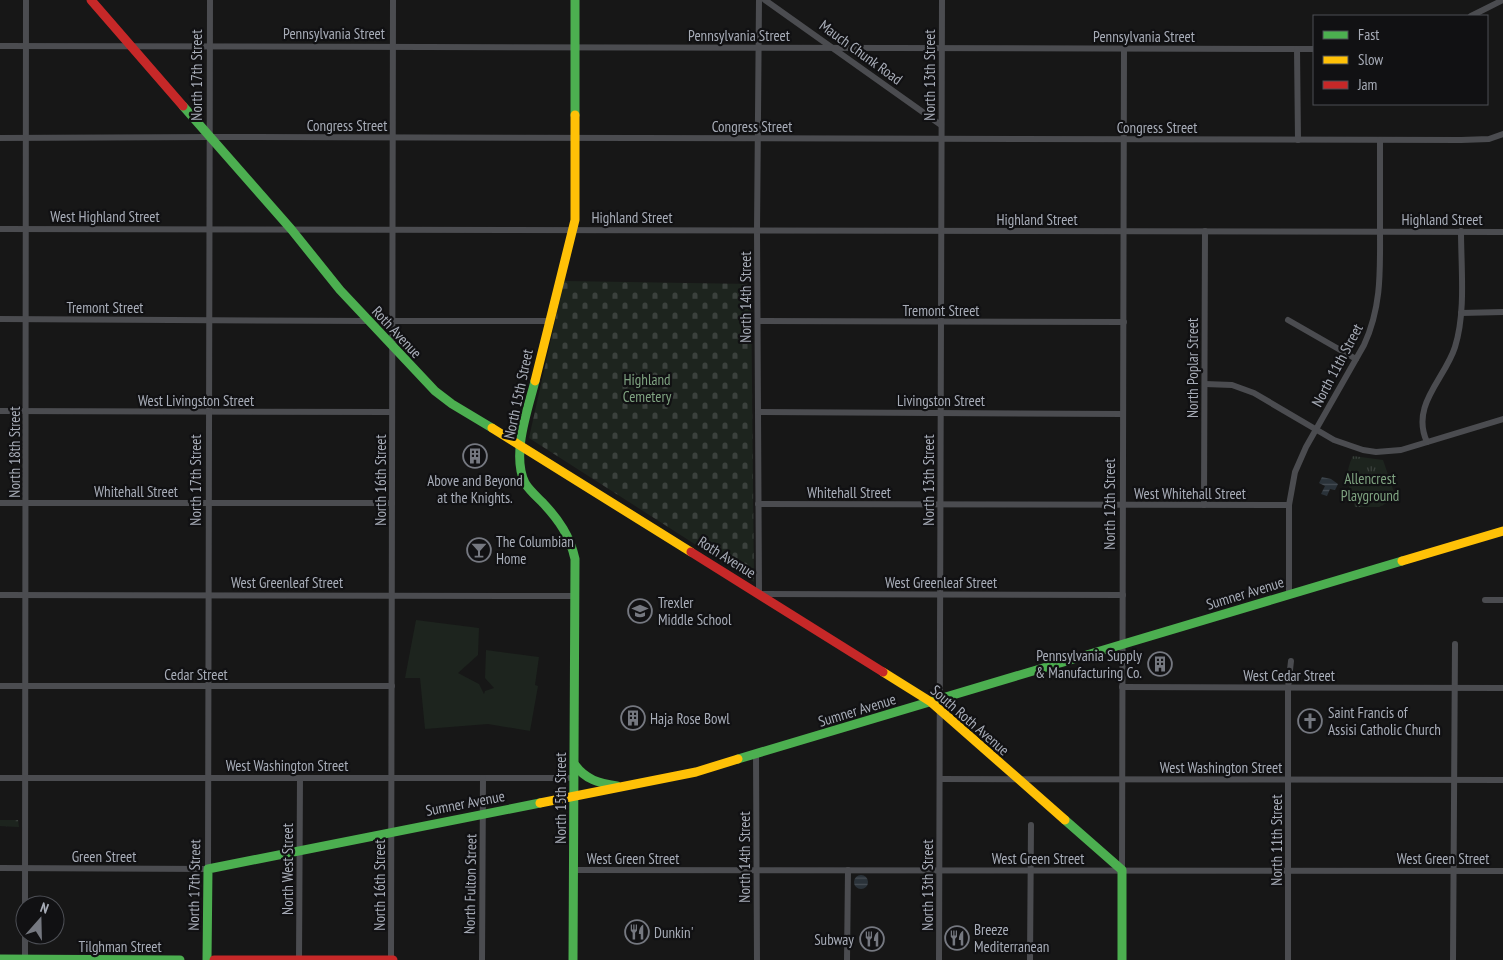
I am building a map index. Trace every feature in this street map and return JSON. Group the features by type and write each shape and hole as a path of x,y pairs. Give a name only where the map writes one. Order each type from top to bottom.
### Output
{"main road":[{"name":"Roth Avenue","path":"90,0 291,229 334,283 426,383 452,404 759,594"},
{"name":"North 15th Street","path":"573,960 575,559 571,540 562,523 526,485 522,477 520,464 522,434 575,220 575,0"},
{"name":"Sumner Avenue","path":"208,869 696,772 1503,531"},
{"name":"South Roth Avenue","path":"759,594 936,700 940,712 1122,870"},
{"path":"574,762 580,774 588,779 624,787"},
{"name":"North 17th Street","path":"207,960 208,869"},
{"name":"North 12th Street","path":"1122,870 1122,960"},
{"name":"Tilghman Street","path":"0,960 180,960"},
{"path":"214,960 391,960"}],"street":[{"name":"North 18th Street","path":"25,895 26,0"},
{"name":"North 17th Street","path":"208,869 210,0"},
{"name":"North 16th Street","path":"391,960 393,0"},
{"name":"North 14th Street","path":"759,0 757,230 759,594"},
{"name":"Mauch Chunk Road","path":"765,0 941,125"},
{"name":"North 13th Street","path":"936,700 940,594 942,0"},
{"path":"1473,15 1503,0"},
{"name":"Pennsylvania Street","path":"0,46 1313,49"},
{"name":"North 12th Street","path":"1122,870 1124,49"},
{"path":"1298,49 1298,140"},
{"name":"Congress Street","path":"0,138 393,137 1480,140 1503,134"},
{"name":"North 11th Street","path":"1289,595 1289,505 1291,488 1299,462 1370,332 1377,308 1380,276 1380,140"},
{"name":"West Highland Street","path":"0,229 210,229"},
{"path":"210,229 572,229"},
{"name":"Highland Street","path":"572,229 1503,232"},
{"name":"North Poplar Street","path":"1204,505 1205,231"},
{"path":"1427,442 1422,426 1423,409 1455,348 1459,334 1461,313 1461,232"},
{"path":"1461,313 1503,312"},
{"name":"Tremont Street","path":"0,319 368,321"},
{"path":"1288,320 1356,359"},
{"path":"392,321 549,321"},
{"name":"Tremont Street","path":"758,321 1124,322"},
{"path":"1204,384 1220,384 1254,392 1343,444 1370,451 1388,452 1400,450 1503,419"},
{"name":"West Livingston Street","path":"0,411 392,412"},
{"name":"Livingston Street","path":"758,412 1123,414"},
{"name":"Whitehall Street","path":"0,503 392,503"},
{"name":"Whitehall Street","path":"758,504 940,504"},
{"name":"West Whitehall Street","path":"940,504 1289,505"},
{"name":"West Greenleaf Street","path":"759,594 1123,595"},
{"name":"West Greenleaf Street","path":"0,595 574,596"},
{"path":"1485,600 1503,600"},
{"path":"1453,960 1455,644"},
{"name":"North 11th Street","path":"1288,960 1288,688 1291,661"},
{"name":"Cedar Street","path":"0,686 392,686"},
{"name":"West Cedar Street","path":"1122,687 1455,688"},
{"path":"1455,688 1503,688"},
{"name":"North 13th Street","path":"939,960 940,712"},
{"name":"North 14th Street","path":"756,754 757,960"},
{"name":"West Washington Street","path":"0,778 574,778"},
{"name":"North West Street","path":"299,960 300,778"},
{"name":"North Fulton Street","path":"482,960 483,778"},
{"name":"West Washington Street","path":"940,778 1503,780"},
{"path":"1030,960 1031,826"},
{"name":"Green Street","path":"0,868 208,869"},
{"name":"West Green Street","path":"573,870 1503,871"},
{"path":"847,960 848,870"},
{"path":"25,945 25,960"}],"green space":[{"name":"Highland Cemetery","path":"564,281 751,284 754,582 529,438"},
{"name":"Allencrest Playground","path":"1353,456 1383,460 1396,498 1379,507 1355,507 1348,476"},
{"path":"416,620 479,628 478,655 458,673 479,684 484,694 485,691 494,688 485,678 486,650 539,657 535,685 538,686 530,731 488,724 425,729 420,678 405,678"},
{"path":"0,820 18,820 19,827 0,826"}],"shaded area":[{"path":"1322,477 1331,479 1338,484 1335,490 1330,489 1327,496 1321,494 1325,486 1319,483"},
{"path":"861,875 866,877 868,882 866,887 861,889 856,887 854,882 856,877"}],"traffic: fast":[{"path":"575,0 575,115"},
{"path":"183,106 291,229 340,290 435,391 452,404 492,428"},
{"path":"535,381 522,432 520,446 521,472 527,486 559,522 570,543 575,559 573,960"},
{"path":"738,759 1402,561"},
{"path":"575,765 593,780 617,786"},
{"path":"207,960 208,869 540,803"},
{"path":"1065,820 1122,870 1122,960"},
{"path":"0,959 180,960"}],"traffic: slow":[{"path":"535,381 575,220 575,115"},
{"path":"492,428 691,552"},
{"path":"1402,561 1503,531"},
{"path":"883,672 931,702 1065,820"},
{"path":"540,803 696,772 738,759"}],"traffic: jam":[{"path":"91,0 183,106"},
{"path":"691,552 883,672"},
{"path":"214,960 393,960"}],"place":[{"name":"Above and Beyond at the Knights.","path":"475,456"},
{"name":"The Columbian Home","path":"479,550"},
{"name":"Trexler Middle School","path":"640,611"},
{"name":"Pennsylvania Supply & Manufacturing Co.","path":"1160,664"},
{"name":"Haja Rose Bowl","path":"633,718"},
{"name":"Saint Francis of Assisi Catholic Church","path":"1310,721"},
{"name":"Dunkin'","path":"637,932"},
{"name":"Breeze Mediterranean","path":"957,938"},
{"name":"Subway","path":"872,939"}]}
